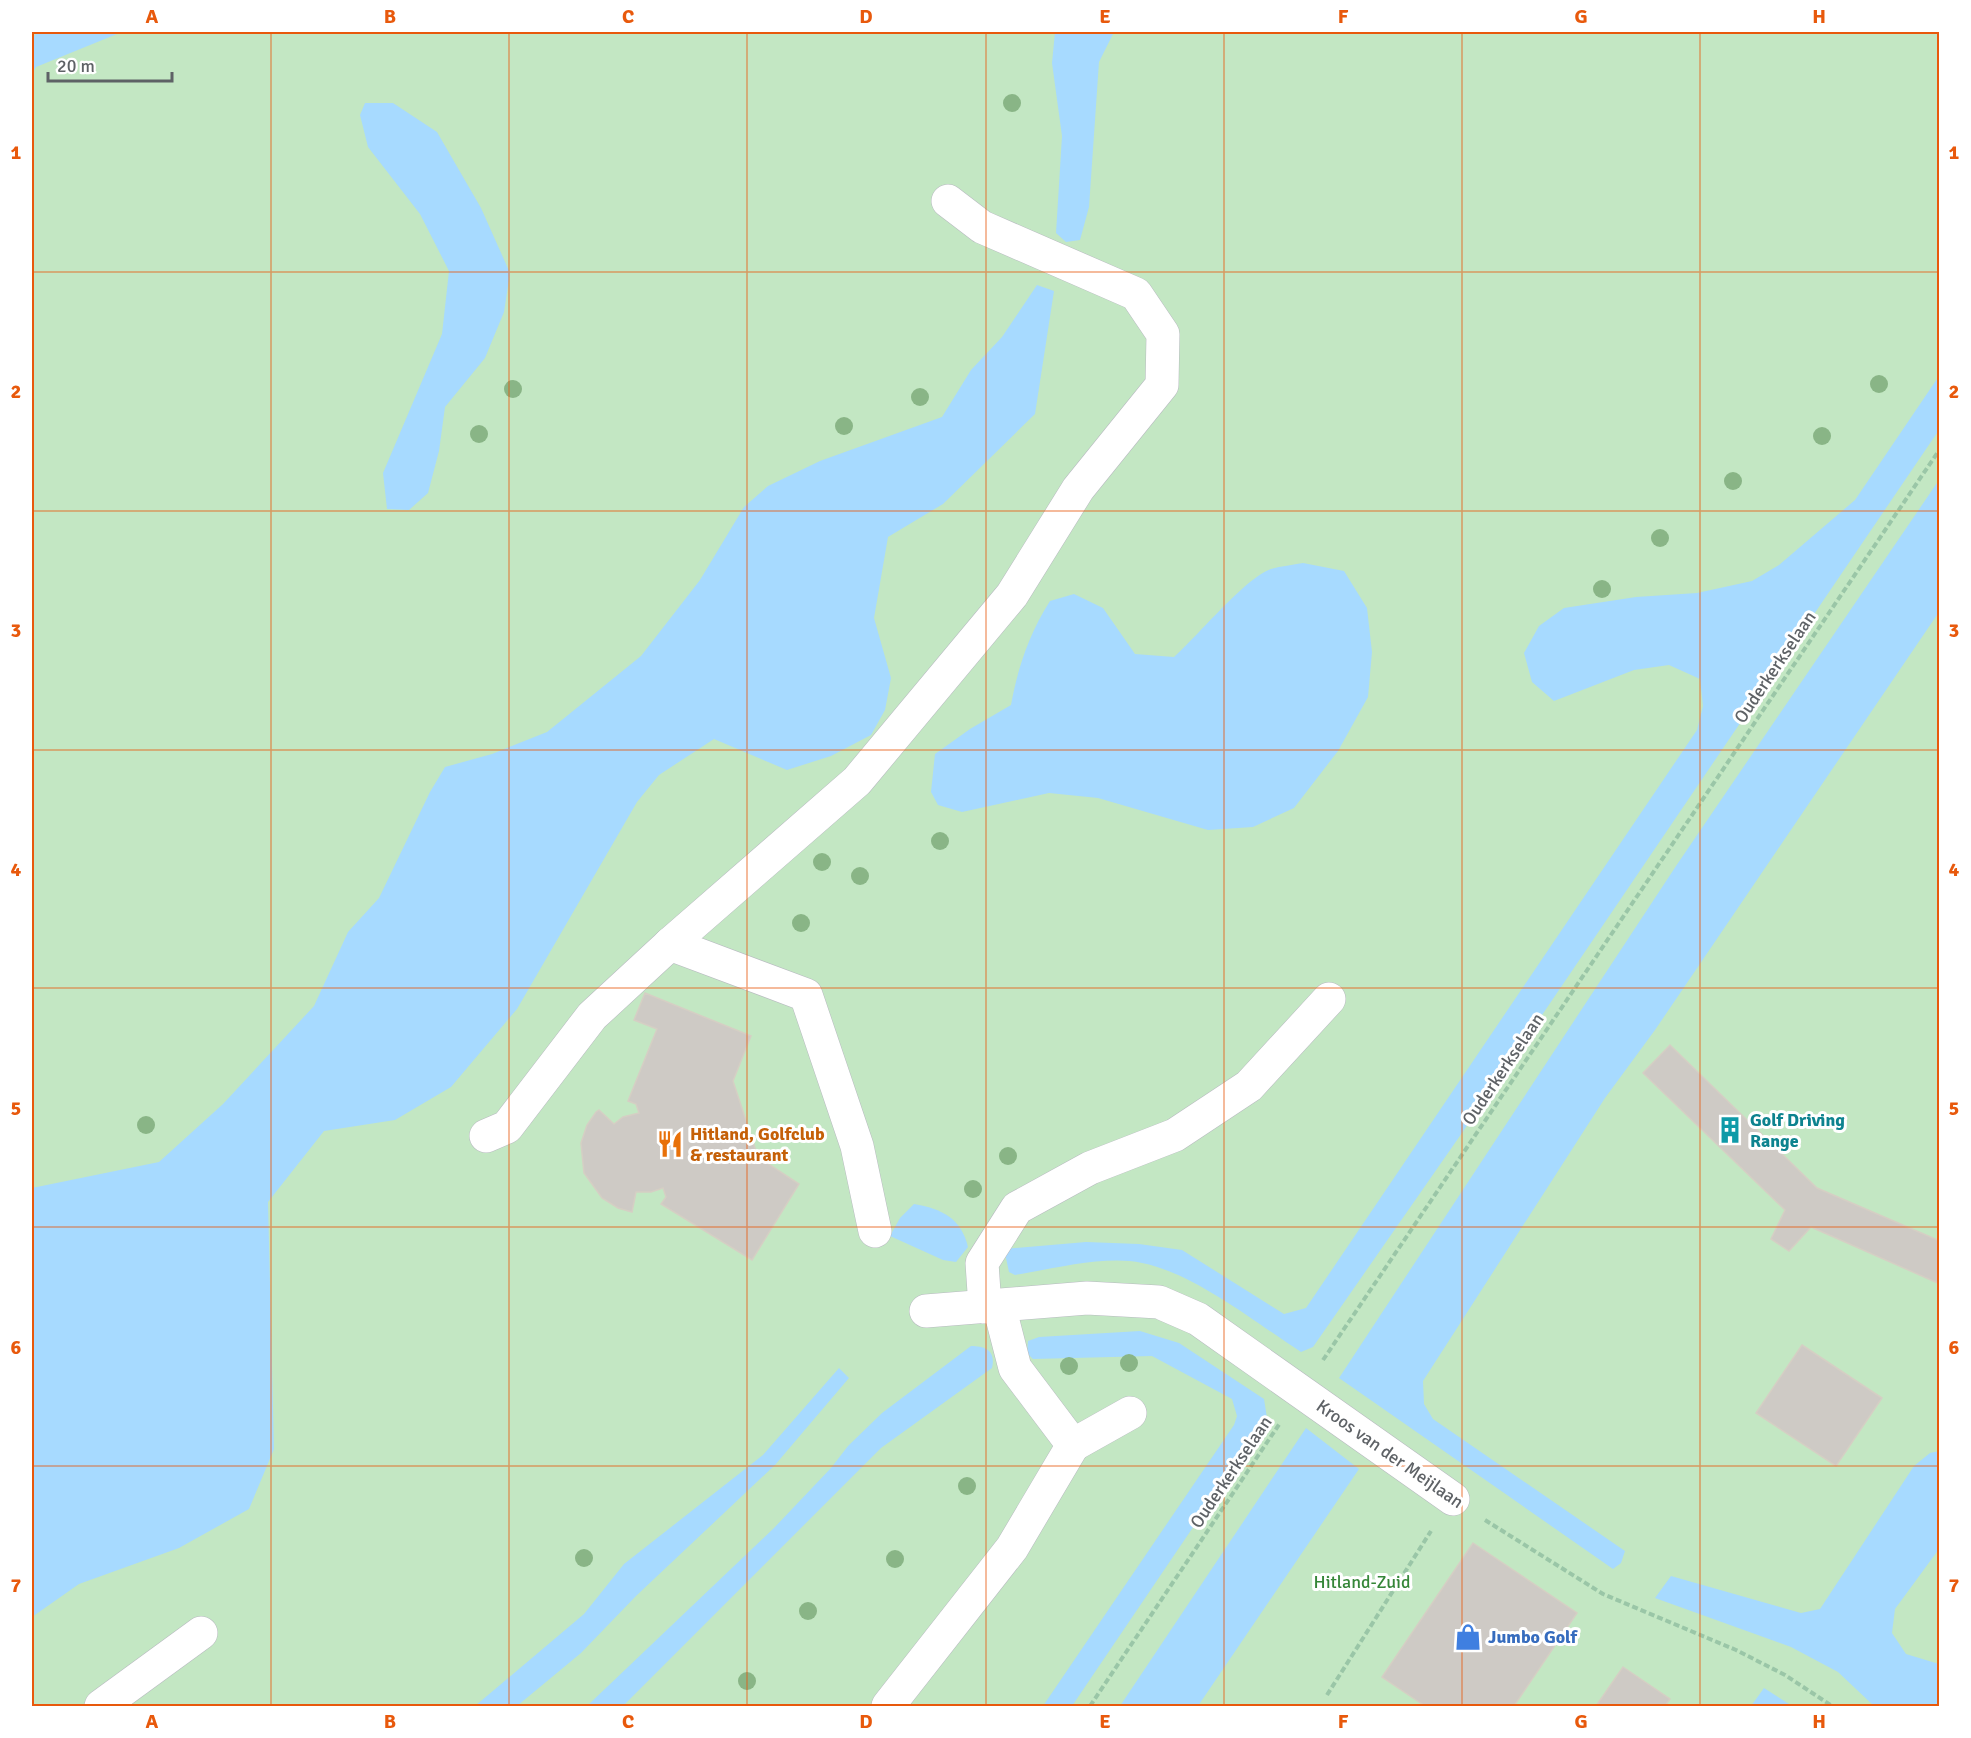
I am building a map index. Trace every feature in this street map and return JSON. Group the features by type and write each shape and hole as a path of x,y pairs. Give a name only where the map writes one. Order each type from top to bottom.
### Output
{"lane":[{"path":"486,1137 507,1127 592,1016 670,944 857,781 1012,595 1078,489 1162,385 1163,334 1136,294 982,227 948,201"},
{"path":"670,944 806,995 857,1146 875,1231"},
{"path":"1073,1445 1015,1368 992,1307 982,1263 1017,1208 1090,1168 1174,1135 1249,1086 1329,999"},
{"name":"Kroos van der Meijlaan","path":"926,1311 1087,1298 1159,1302 1198,1319 1453,1499"},
{"path":"888,1707 1012,1548 1073,1445 1130,1413"},
{"path":"101,1707 201,1633"}],"path":[{"name":"Ouderkerkselaan","path":"1090,1707 1940,449"},
{"path":"1327,1695 1453,1499"},
{"name":"Kroos van der Meijlaan","path":"1453,1499 1603,1594 1746,1655 1785,1675 1832,1707"}],"green space":[{"name":"Hitland-Zuid","path":"32,32 1939,32 1939,1706 32,1706"}],"water":[{"path":"37,32 122,32 36,67 32,74 32,40"},
{"path":"1055,32 1114,32 1099,62 1089,207 1080,240 1066,242 1056,233 1062,136 1052,63"},
{"path":"365,103 393,103 437,132 481,208 510,273 504,312 485,358 445,407 439,451 428,493 409,510 387,509 383,473 442,334 449,271 420,214 368,147 360,115"},
{"path":"1037,285 1054,291 1035,414 943,504 888,537 874,618 891,678 885,710 871,735 831,756 787,770 714,739 659,775 637,802 517,1009 451,1087 395,1120 324,1131 268,1202 274,1449 249,1509 179,1548 79,1584 32,1617 32,1188 159,1162 223,1104 314,1006 348,932 379,898 430,792 445,767 492,754 547,732 641,656 700,580 744,507 768,486 820,461 942,417 971,370 1002,337"},
{"path":"1939,376 1939,430 1464,1130 1313,1347 1301,1352 1203,1288 1182,1277 1142,1263 1096,1262 1015,1275 1009,1272 1004,1249 1086,1242 1139,1244 1182,1250 1284,1314 1306,1308 1697,730 1703,706 1700,679 1669,665 1634,670 1554,701 1532,682 1524,653 1539,626 1564,608 1636,597 1697,593 1752,581 1779,565 1855,500"},
{"path":"1939,480 1939,612 1655,1030 1605,1098 1423,1381 1424,1404 1433,1419 1625,1551 1621,1563 1613,1569 1339,1378 1676,866"},
{"path":"1303,563 1344,571 1367,608 1372,652 1368,697 1338,751 1294,808 1253,827 1208,830 1098,798 1049,793 962,812 938,805 931,792 935,754 970,729 1011,705 1025,651 1050,601 1074,594 1103,608 1135,654 1174,657 1235,595 1260,575 1271,569"},
{"path":"914,1204 942,1212 961,1229 968,1247 956,1262 943,1260 890,1236 900,1218"},
{"path":"1140,1331 1179,1343 1264,1399 1267,1418 1072,1706 1043,1706 1234,1425 1237,1416 1232,1399 1152,1356 1033,1359 1027,1353 1028,1341 1039,1337"},
{"path":"971,1346 985,1348 989,1351 993,1357 992,1368 881,1448 623,1706 587,1706 774,1528 831,1468 848,1446 882,1413"},
{"path":"839,1368 849,1378 775,1465 636,1596 581,1653 517,1706 475,1706 584,1614 624,1564 763,1455"},
{"path":"1306,1428 1359,1469 1198,1706 1120,1706"},
{"path":"1939,1451 1939,1549 1895,1609 1892,1633 1906,1654 1939,1664 1939,1706 1874,1706 1838,1672 1791,1647 1655,1598 1671,1576 1801,1613 1820,1609 1914,1466 1930,1453"},
{"path":"1764,1688 1792,1706 1751,1706"}],"building":[{"path":"645,993 751,1036 733,1081 758,1157 799,1184 752,1260 661,1204 666,1197 663,1188 651,1192 636,1192 632,1212 618,1208 602,1198 584,1173 581,1143 587,1125 596,1112 599,1110 614,1124 623,1117 639,1113 636,1104 628,1101 657,1029 634,1020"},
{"name":"Golf Driving Range","path":"1670,1045 1817,1188 1940,1241 1940,1284 1811,1227 1789,1251 1771,1239 1785,1210 1643,1073"},
{"path":"1802,1345 1882,1398 1836,1466 1756,1413"},
{"path":"1473,1543 1577,1613 1514,1706 1425,1706 1382,1677"},
{"path":"1623,1667 1670,1699 1665,1706 1596,1706"}],"place":[{"name":"Golf Driving Range","path":"1730,1130"},
{"name":"Hitland, Golfclub & restaurant","path":"670,1144"},
{"name":"Jumbo Golf","path":"1468,1637"}]}
